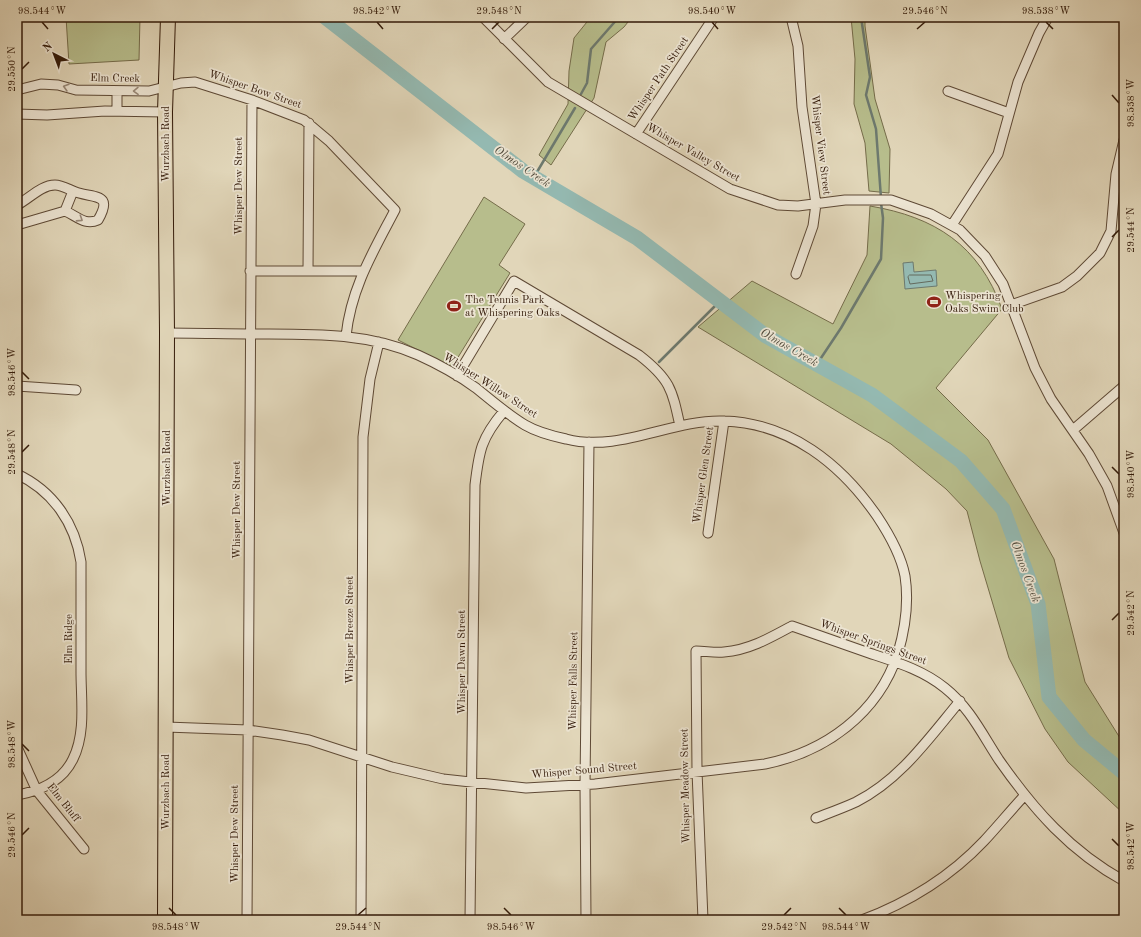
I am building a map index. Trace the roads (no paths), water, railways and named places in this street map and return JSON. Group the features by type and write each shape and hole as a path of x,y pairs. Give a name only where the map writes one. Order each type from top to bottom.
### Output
{"main road":[{"name":"Wurzbach Road","path":"165,920 167,332 165,112 168,17"}],"street":[{"name":"Whisper Valley Street","path":"483,17 548,82 730,189 778,205 798,206 868,199 892,200 931,214 952,225 974,243 985,256 1003,284 1023,342 1035,368 1051,398 1089,454 1107,486 1123,529"},
{"path":"504,39 526,17"},
{"name":"Whisper Path Street","path":"636,134 714,17"},
{"name":"Whisper View Street","path":"791,17 798,46 802,107 816,204 813,226 796,274"},
{"path":"952,225 998,154 1009,112 1026,61 1048,17"},
{"name":"Whisper Bow Street","path":"166,86 195,82 289,112 309,123 395,210 363,271"},
{"name":"Elm Creek","path":"17,90 41,84 58,85 76,90 117,91 149,91 166,86"},
{"path":"117,91 117,111"},
{"path":"948,91 1009,112"},
{"name":"Whisper Dew Street","path":"247,920 252,100"},
{"path":"17,114 47,115 117,111 165,112"},
{"path":"308,271 309,123"},
{"path":"1011,304 1062,287 1077,276 1100,253 1111,231 1116,174 1124,140"},
{"path":"17,205 43,189 55,185 96,196 102,200 104,205 98,220 87,223 65,211 17,225"},
{"path":"65,211 73,191"},
{"path":"250,271 363,271 352,301 346,336"},
{"path":"457,376 514,281 640,355 652,365 668,383 673,394 680,426"},
{"name":"Whisper Willow Street","path":"167,332 346,336 379,342 417,355 457,376 473,386 504,411 528,426 572,441 589,442 620,440 692,423 724,421 766,428 798,440 840,471 868,502 892,541 904,576 905,613 903,633 894,661"},
{"name":"Whisper Breeze Street","path":"361,920 363,437 368,392 379,342"},
{"path":"17,386 76,390"},
{"path":"1073,430 1124,386"},
{"name":"Whisper Dawn Street","path":"470,920 473,781 475,485 481,447 492,425 504,411"},
{"name":"Whisper Glen Street","path":"708,533 724,421"},
{"name":"Whisper Falls Street","path":"586,920 584,785 589,442"},
{"name":"Elm Ridge","path":"17,474 40,487 62,511 73,530 81,562 81,700 79,740 73,760 55,781 38,791 17,795"},
{"name":"Whisper Springs Street","path":"696,651 724,652 745,648 763,642 792,626 894,661 932,678 960,701 976,721 998,758 1025,795 1062,837 1077,850 1124,881"},
{"name":"Whisper Meadow Street","path":"696,651 697,771 703,920"},
{"name":"Whisper Sound Street","path":"166,727 248,730 308,740 362,758 443,779 473,781 526,788 584,785 765,764 784,760 816,748 835,736 857,718 879,692 894,661"},
{"path":"816,818 856,802 896,774 914,757 960,701"},
{"name":"Elm Bluff","path":"17,748 38,791 84,849"},
{"path":"862,920 908,899 936,882 983,842 1025,795"}],"water":[{"path":"913,262 914,272 936,270 937,286 905,289 903,263"}],"waterway":[{"name":"Olmos Creek","path":"325,17 523,171 637,238 766,336 872,395 961,461 1003,509 1038,604 1049,697 1084,740 1124,773"},
{"path":"581,94 587,83 591,49 619,17"},
{"path":"861,17 870,77 866,95 876,129 881,198"},
{"path":"534,177 575,108"},
{"path":"817,364 841,328 881,259 883,218 881,203"},
{"path":"659,362 720,301"}],"place":[{"name":"Whispering Oaks Swim Club","path":"934,302"},
{"name":"The Tennis Park at Whispering Oaks","path":"454,306"}]}
